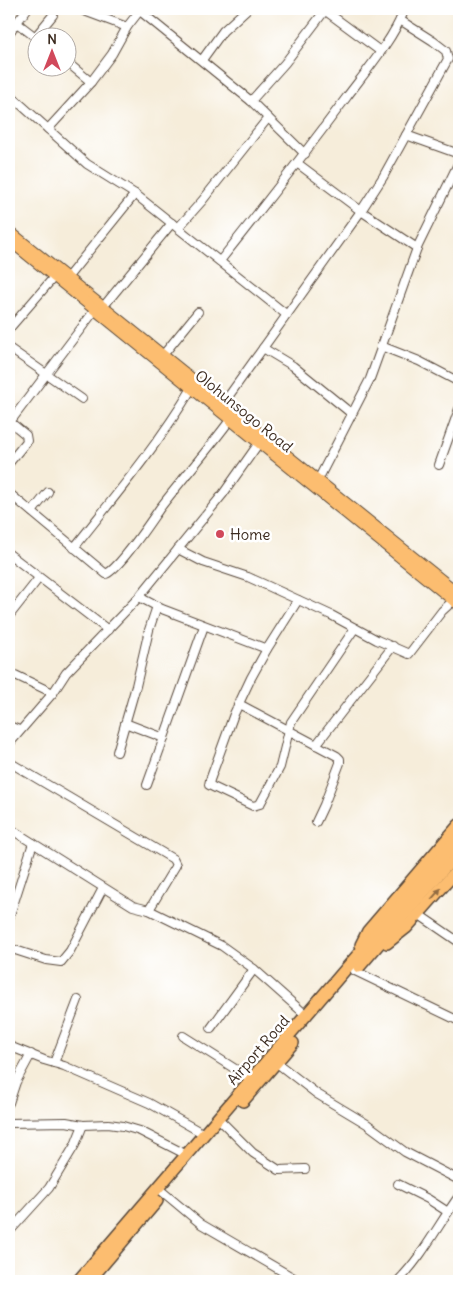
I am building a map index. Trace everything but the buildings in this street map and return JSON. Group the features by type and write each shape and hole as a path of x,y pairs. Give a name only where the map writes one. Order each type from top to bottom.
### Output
{"highway":[{"path":"358,964 368,931 459,825"},
{"name":"Airport Road","path":"78,1281 277,1062 459,837"},
{"name":"Airport Road","path":"89,1281 161,1191 187,1155 251,1079 307,1016 358,964 459,851"},
{"path":"358,964 406,928 459,868"}],"main road":[{"name":"Olohunsogo Road","path":"9,231 67,278 99,309 259,444 389,542"},
{"name":"Olohunsogo Road","path":"9,240 54,277 164,356 318,480 457,600"}],"street":[{"path":"9,33 28,9"},
{"path":"79,9 127,27"},
{"path":"202,60 223,31 247,9"},
{"path":"220,261 305,154 380,51 405,9"},
{"path":"48,129 91,82 112,54 127,27 140,10 251,101 305,154"},
{"path":"251,101 285,63 325,10 380,51"},
{"path":"43,28 53,15"},
{"path":"223,404 383,178 444,66 448,55 446,51 400,20"},
{"path":"17,23 28,32"},
{"path":"78,71 91,82"},
{"path":"9,94 87,164 135,194 287,315"},
{"path":"9,463 27,441 26,435 9,422 60,354 175,225 202,200 268,118"},
{"path":"406,135 459,154"},
{"path":"318,480 370,378 417,248 459,162"},
{"path":"297,163 361,211 417,248"},
{"path":"67,278 135,194"},
{"path":"9,329 54,277"},
{"path":"164,356 198,312"},
{"path":"9,315 18,318"},
{"path":"381,346 419,361 459,382"},
{"path":"9,348 82,399"},
{"path":"263,348 293,366 352,414"},
{"path":"74,548 145,458 173,420 192,388"},
{"path":"439,465 459,409"},
{"path":"9,493 106,574 112,572 230,420"},
{"path":"9,744 19,730 53,693 66,673 140,597 223,494 259,444"},
{"path":"32,512 48,492"},
{"path":"178,549 203,562 248,577 331,615 377,640 409,654 442,611 457,600"},
{"path":"9,554 108,630"},
{"path":"9,616 40,578"},
{"path":"140,597 156,606 204,626 239,637 267,649"},
{"path":"298,600 267,649 239,704 210,780 209,785 213,787 253,806 260,804 280,768 291,722 355,628"},
{"path":"117,752 136,686 148,630 156,606"},
{"path":"147,785 204,626"},
{"path":"316,745 393,646"},
{"path":"9,672 53,693"},
{"path":"239,704 340,759 316,822"},
{"path":"125,723 164,738"},
{"path":"9,726 19,730"},
{"path":"9,762 173,859 176,865 149,910"},
{"path":"9,828 134,906 149,910 222,946 254,969 307,1016"},
{"path":"9,918 33,843"},
{"path":"9,948 46,960 61,962 70,951 103,888"},
{"path":"418,914 459,942"},
{"path":"358,964 459,1021"},
{"path":"211,1028 254,969"},
{"path":"54,1063 78,1000"},
{"path":"183,1036 251,1079"},
{"path":"9,1046 54,1063 149,1104 204,1134"},
{"path":"9,1103 16,1082 31,1054"},
{"path":"277,1062 317,1094 367,1124 405,1152 459,1180"},
{"path":"9,1123 66,1122 83,1125 108,1124 123,1126 140,1132 187,1155"},
{"path":"223,1123 253,1153 279,1170 305,1169"},
{"path":"9,1232 48,1188 75,1145 83,1125"},
{"path":"398,1184 428,1199 448,1212"},
{"path":"161,1191 201,1224 299,1281"},
{"path":"398,1281 425,1250 459,1196"}],"place":[{"name":"Home","path":"220,534"}]}
